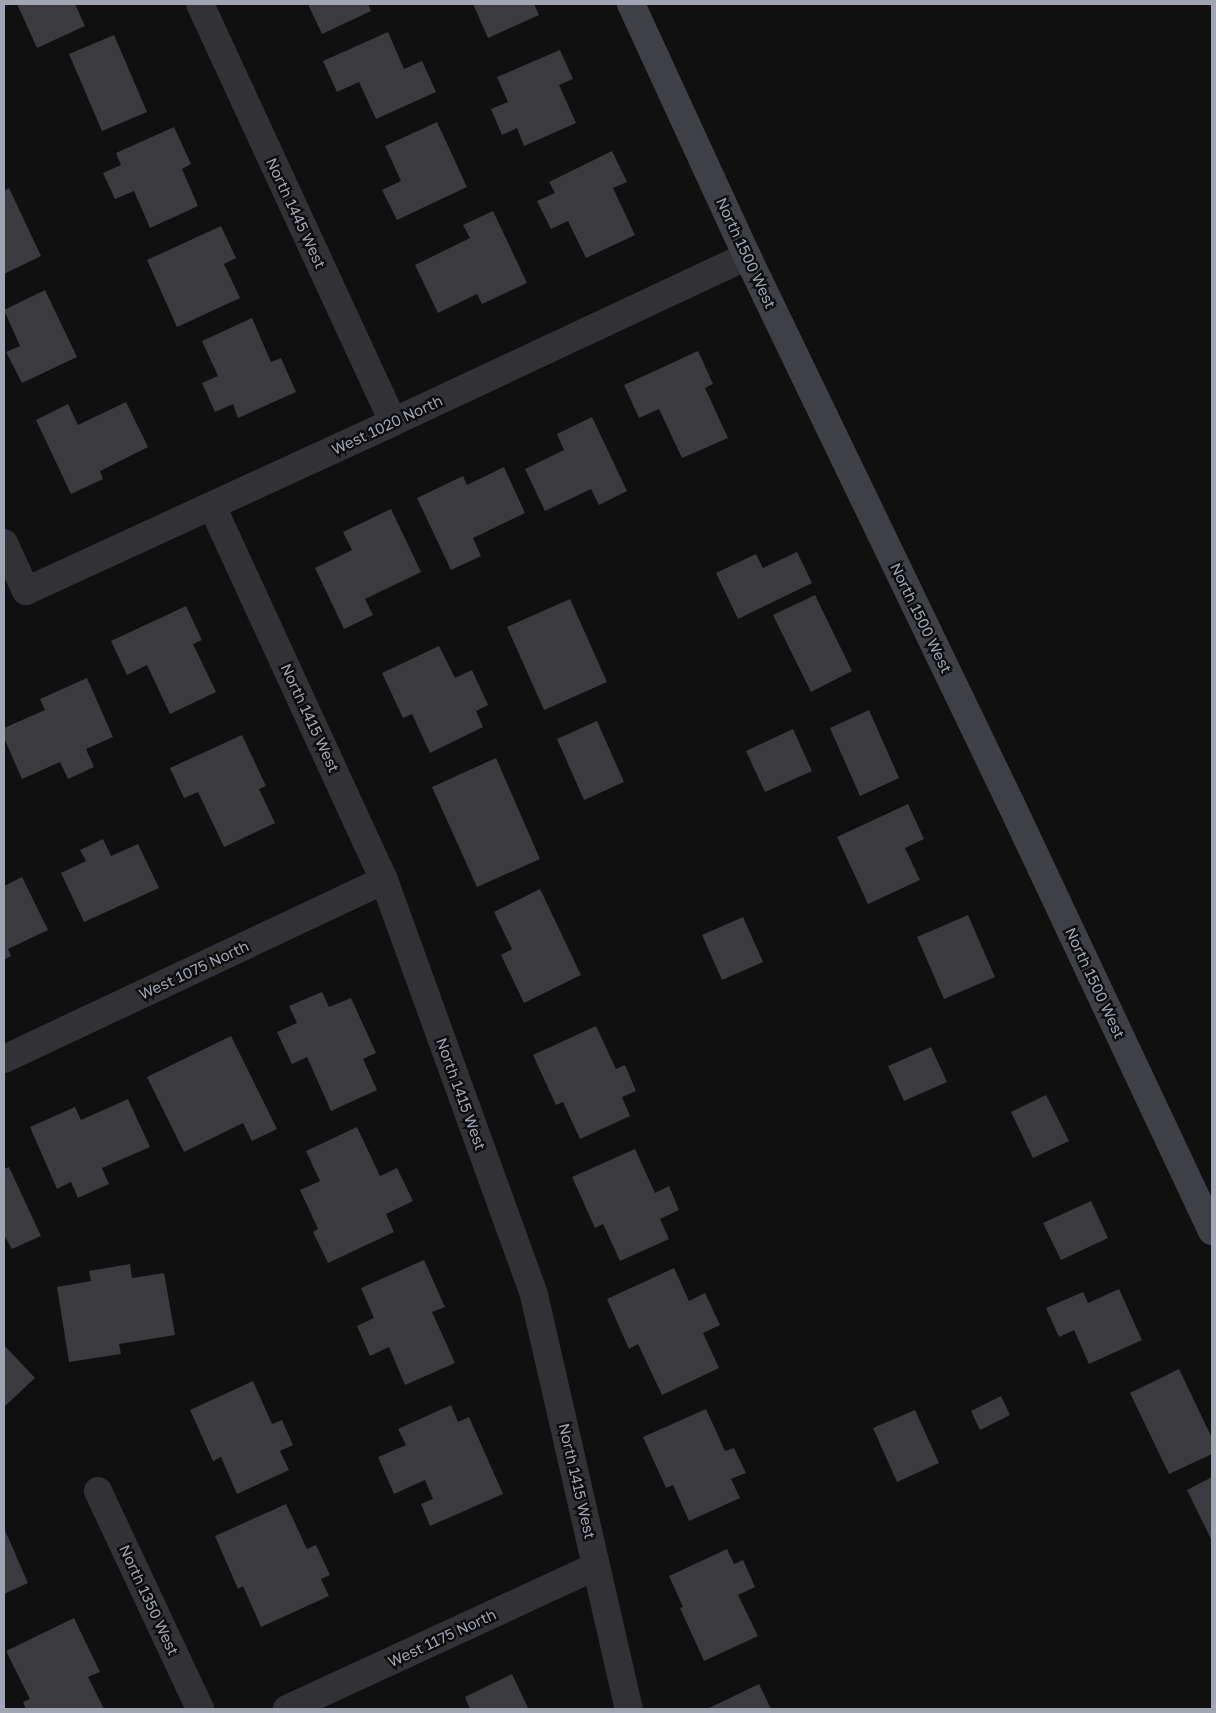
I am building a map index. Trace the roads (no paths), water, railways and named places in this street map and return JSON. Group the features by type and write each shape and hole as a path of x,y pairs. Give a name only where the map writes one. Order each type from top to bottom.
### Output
{"street":[{"name":"North 1445 West","path":"200,4 393,422"},
{"name":"North 1500 West","path":"631,4 746,256 1011,804 1212,1231"},
{"name":"West 1020 North","path":"4,543 26,591 393,422 746,256"},
{"name":"North 1415 West","path":"212,506 384,880 534,1295 629,1709"},
{"name":"West 1075 North","path":"4,1059 384,880"},
{"name":"North 1350 West","path":"98,1491 200,1709"},
{"name":"West 1175 North","path":"287,1709 596,1566"}]}
